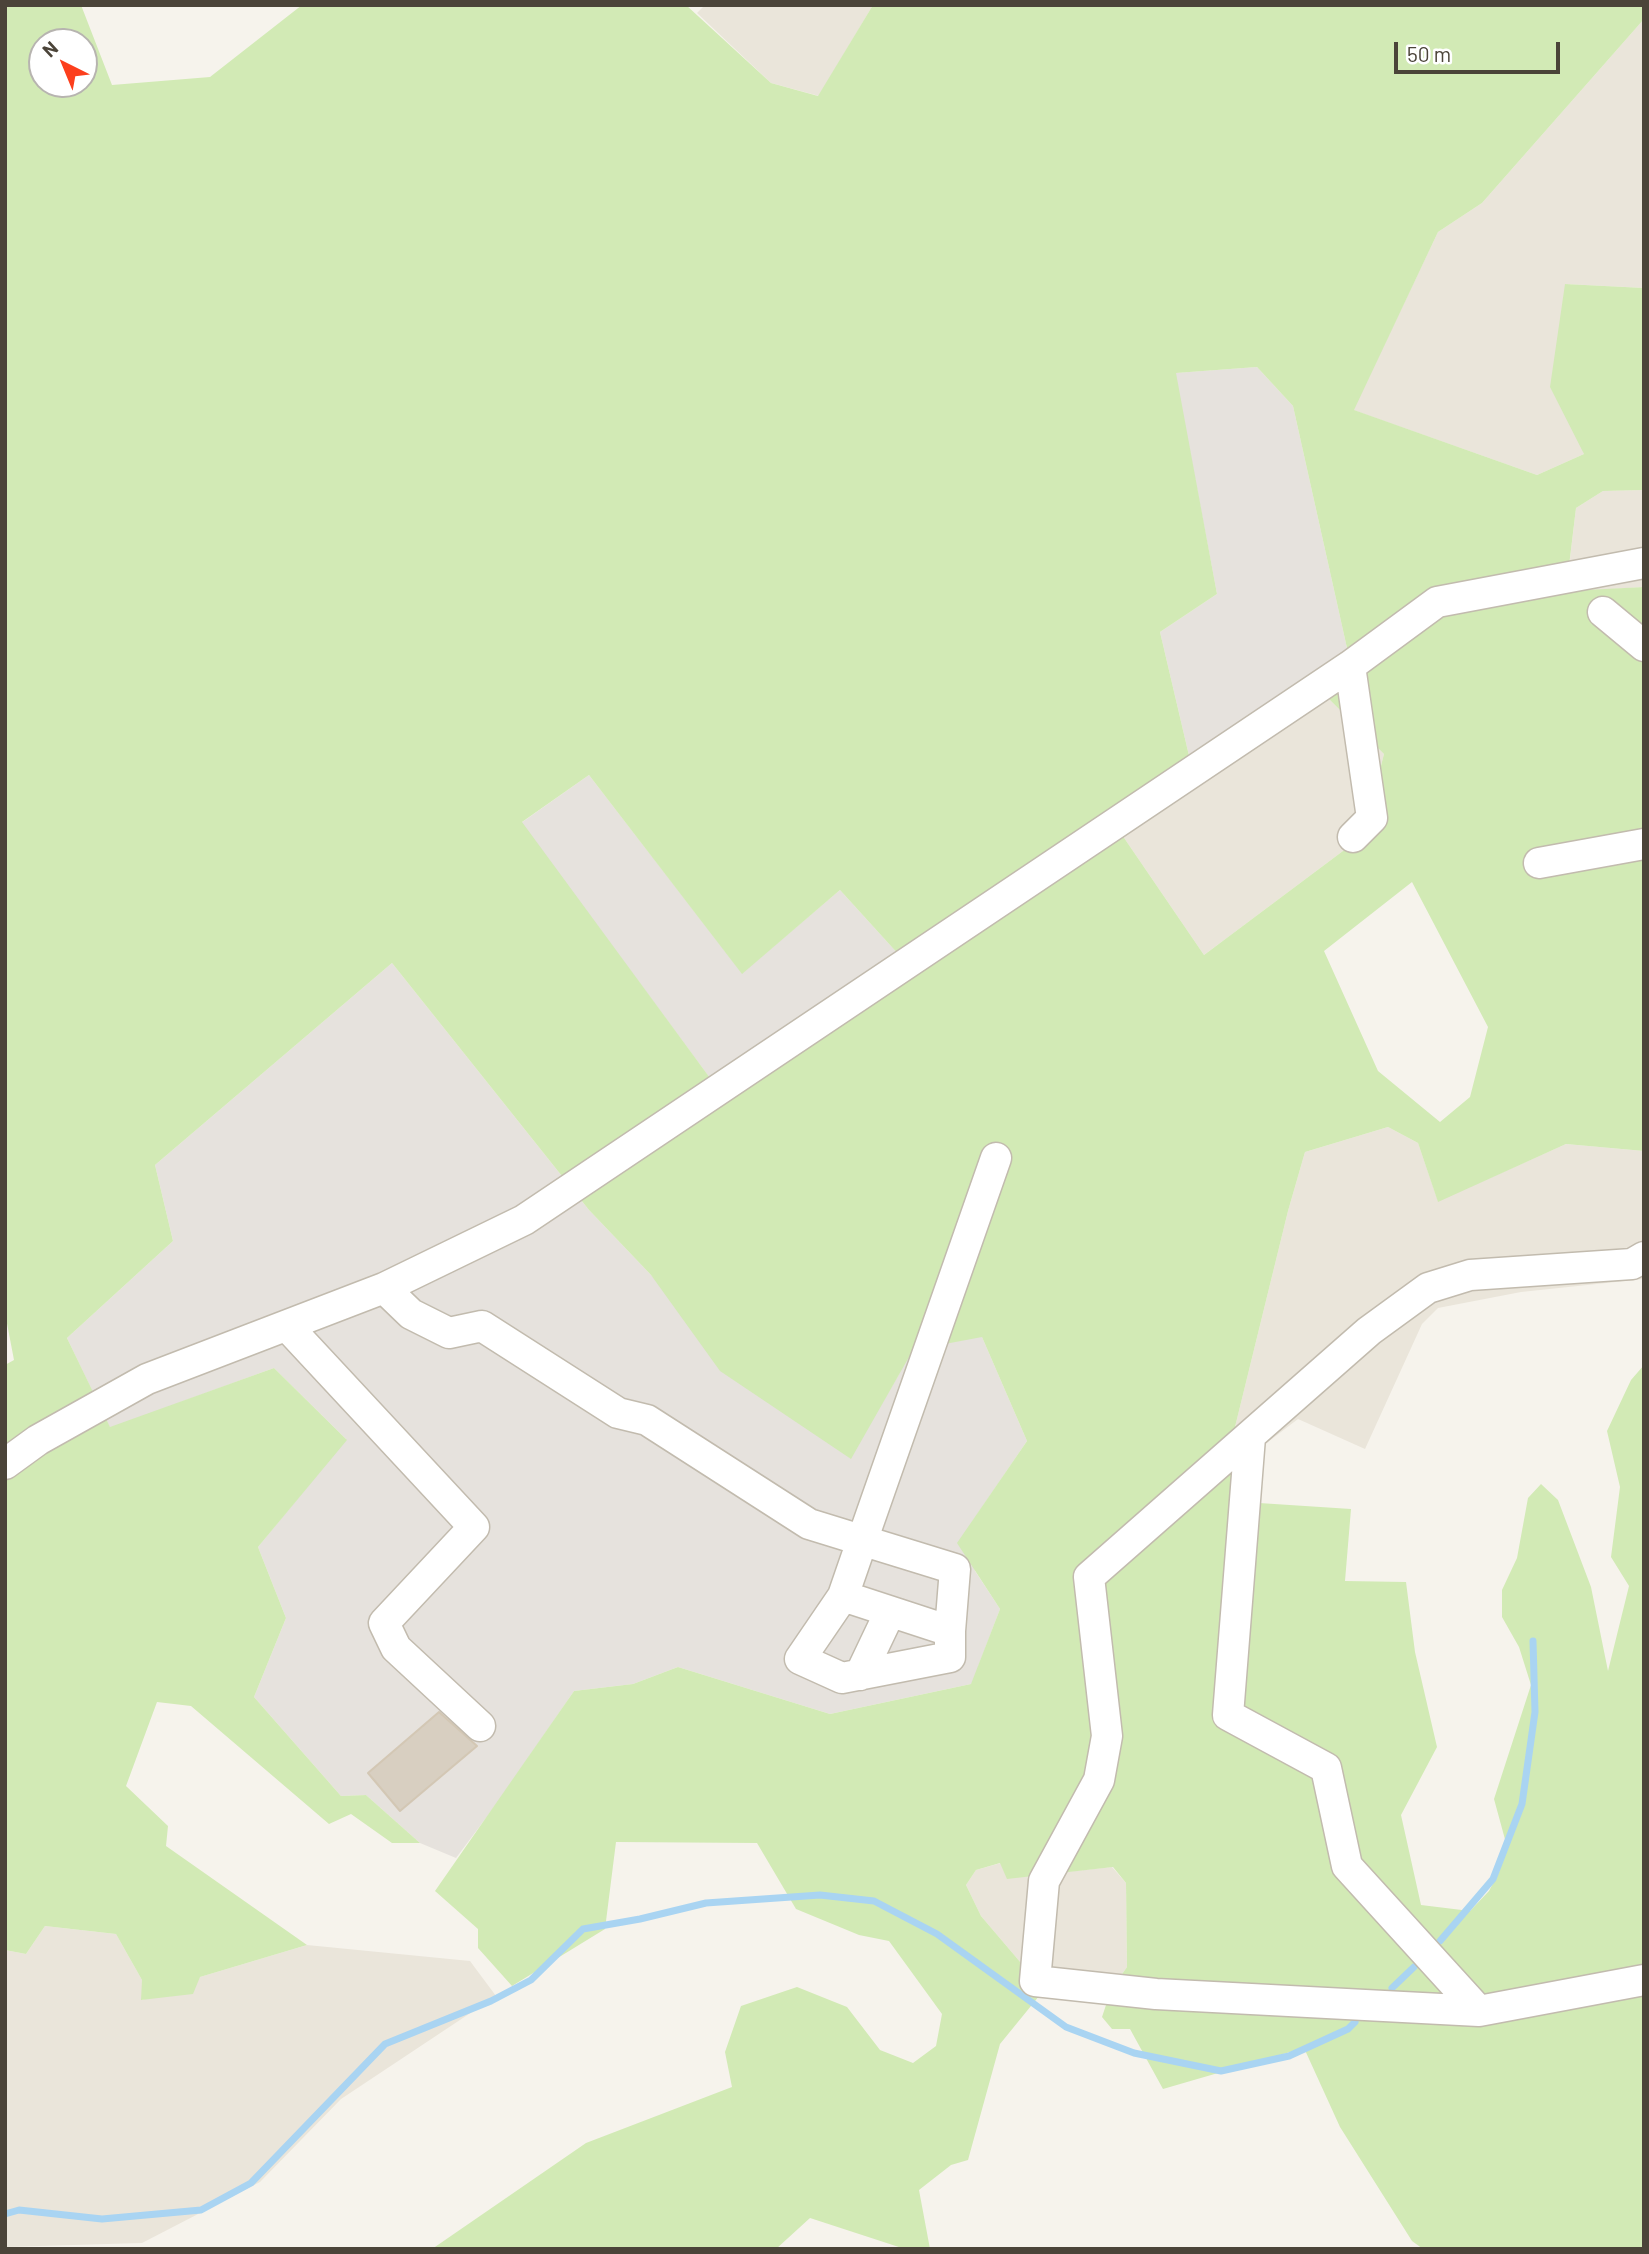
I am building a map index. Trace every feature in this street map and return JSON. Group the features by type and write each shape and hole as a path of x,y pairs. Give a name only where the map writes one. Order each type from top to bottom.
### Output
{"street":[{"path":"5,1464 38,1440 146,1379 384,1288 524,1220 1350,666 1437,602 1644,563"},
{"path":"1603,612 1644,646"},
{"path":"1350,666 1372,818 1353,837"},
{"path":"1539,863 1644,844"},
{"path":"384,1288 411,1314 449,1334 482,1326 618,1413 648,1420 809,1524 862,1541 955,1569 950,1657 842,1678 800,1659 843,1596 862,1541 996,1158"},
{"path":"1644,1256 1632,1264 1470,1275 1428,1288 1369,1331 1089,1577 1107,1736 1100,1780 1044,1881 1035,1981 1156,1994 1479,2011 1644,1980"},
{"path":"287,1326 474,1527 384,1623 396,1648 480,1726"},
{"path":"1250,1437 1228,1715 1326,1768 1347,1866 1479,2011"},
{"path":"843,1596 950,1631"},
{"path":"860,1675 890,1612"}],"shaded area":[{"path":"705,5 873,5 819,96 771,83 697,13"},
{"path":"1644,19 1644,288 1565,284 1584,454 1537,475 1353,410 1438,232 1482,203"},
{"path":"1257,367 1293,406 1351,666 1194,777 1160,632 1217,594 1175,373"},
{"path":"1644,490 1644,587 1566,592 1576,508 1603,491"},
{"path":"1319,689 1384,754 1363,836 1204,955 1118,829"},
{"path":"589,775 742,973 840,890 910,967 721,1093 521,823"},
{"path":"392,963 589,1210 651,1275 850,1458 899,1374 986,1133 982,1337 1027,1441 972,1522 968,1537 975,1571 1000,1609 978,1667 977,1681 830,1714 678,1667 633,1684 574,1691 456,1858 420,1843 366,1795 341,1796 254,1697 286,1618 258,1547 346,1439 274,1368 110,1428 67,1338 173,1241 155,1165"},
{"path":"1388,1127 1418,1143 1438,1201 1566,1144 1644,1151 1644,1279 1521,1292 1438,1308 1422,1324 1365,1449 1298,1419 1264,1445 1235,1427 1305,1152"},
{"path":"1001,1863 1008,1878 1112,1867 1126,1883 1127,1967 1111,1990 1044,1990 981,1916 966,1885 976,1870"},
{"path":"45,1926 116,1934 142,1980 142,2000 200,1977 307,1945 470,1961 496,1996 341,2099 260,2182 142,2243 5,2247 5,1950 26,1954"}],"green space":[{"path":"5,5 81,5 90,28 28,28 28,98 98,98 98,49 112,85 210,77 302,5 686,5 771,83 818,96 873,5 1644,5 1644,19 1482,203 1438,232 1354,410 1537,475 1584,454 1550,387 1565,284 1644,288 1644,490 1603,491 1576,508 1566,591 1644,587 1644,1151 1566,1144 1438,1202 1418,1143 1388,1127 1305,1152 1235,1427 1264,1445 1259,1503 1351,1509 1345,1581 1406,1582 1415,1652 1437,1747 1401,1815 1421,1905 1470,1911 1489,1891 1499,1872 1506,1843 1494,1799 1531,1685 1519,1647 1502,1617 1502,1590 1517,1558 1528,1498 1541,1484 1558,1500 1591,1587 1608,1671 1629,1586 1611,1557 1620,1487 1607,1431 1631,1380 1644,1365 1644,2249 1423,2249 1412,2241 1340,2127 1304,2048 1163,2089 1130,2029 1112,2029 1102,2017 1111,1990 1127,1967 1126,1883 1113,1867 1007,1879 1000,1863 976,1870 966,1885 981,1916 1044,1990 1000,2044 968,2160 951,2165 919,2190 930,2249 905,2249 810,2218 776,2249 432,2249 586,2143 732,2087 725,2052 741,2006 797,1987 847,2007 880,2050 913,2063 936,2046 942,2014 889,1941 859,1935 796,1909 757,1843 616,1842 605,1929 512,1986 478,1948 478,1929 435,1891 574,1691 633,1684 678,1667 830,1714 971,1684 1000,1609 957,1543 1027,1441 982,1337 913,1350 851,1459 720,1371 651,1275 589,1210 392,963 155,1165 173,1241 67,1338 110,1427 274,1368 347,1440 258,1547 286,1618 254,1697 341,1796 366,1795 420,1843 392,1843 351,1814 329,1824 191,1706 157,1702 126,1786 168,1826 166,1846 307,1945 200,1977 193,1994 141,2000 142,1980 116,1934 45,1926 26,1954 5,1950 5,1365 14,1360 5,1313","holes":["1257,367 1293,406 1351,666 1319,689 1384,754 1363,836 1204,955 1118,829 1194,777 1160,632 1217,594 1176,373","589,775 742,974 840,890 910,967 721,1093 522,822","1412,882 1488,1027 1470,1097 1440,1122 1378,1071 1324,951"]}],"building":[{"path":"439,1712 477,1746 400,1811 368,1773"}],"waterway":[{"path":"1440,1941 1493,1879 1522,1804 1535,1712 1533,1641"},
{"path":"5,2214 19,2210 102,2219 201,2210 251,2183 385,2044 491,2001 531,1980 583,1929 706,1903 820,1895 874,1901 937,1934 1066,2027 1134,2053 1221,2071 1289,2056 1348,2029 1355,2022"},
{"path":"1392,1988 1414,1967"}]}
